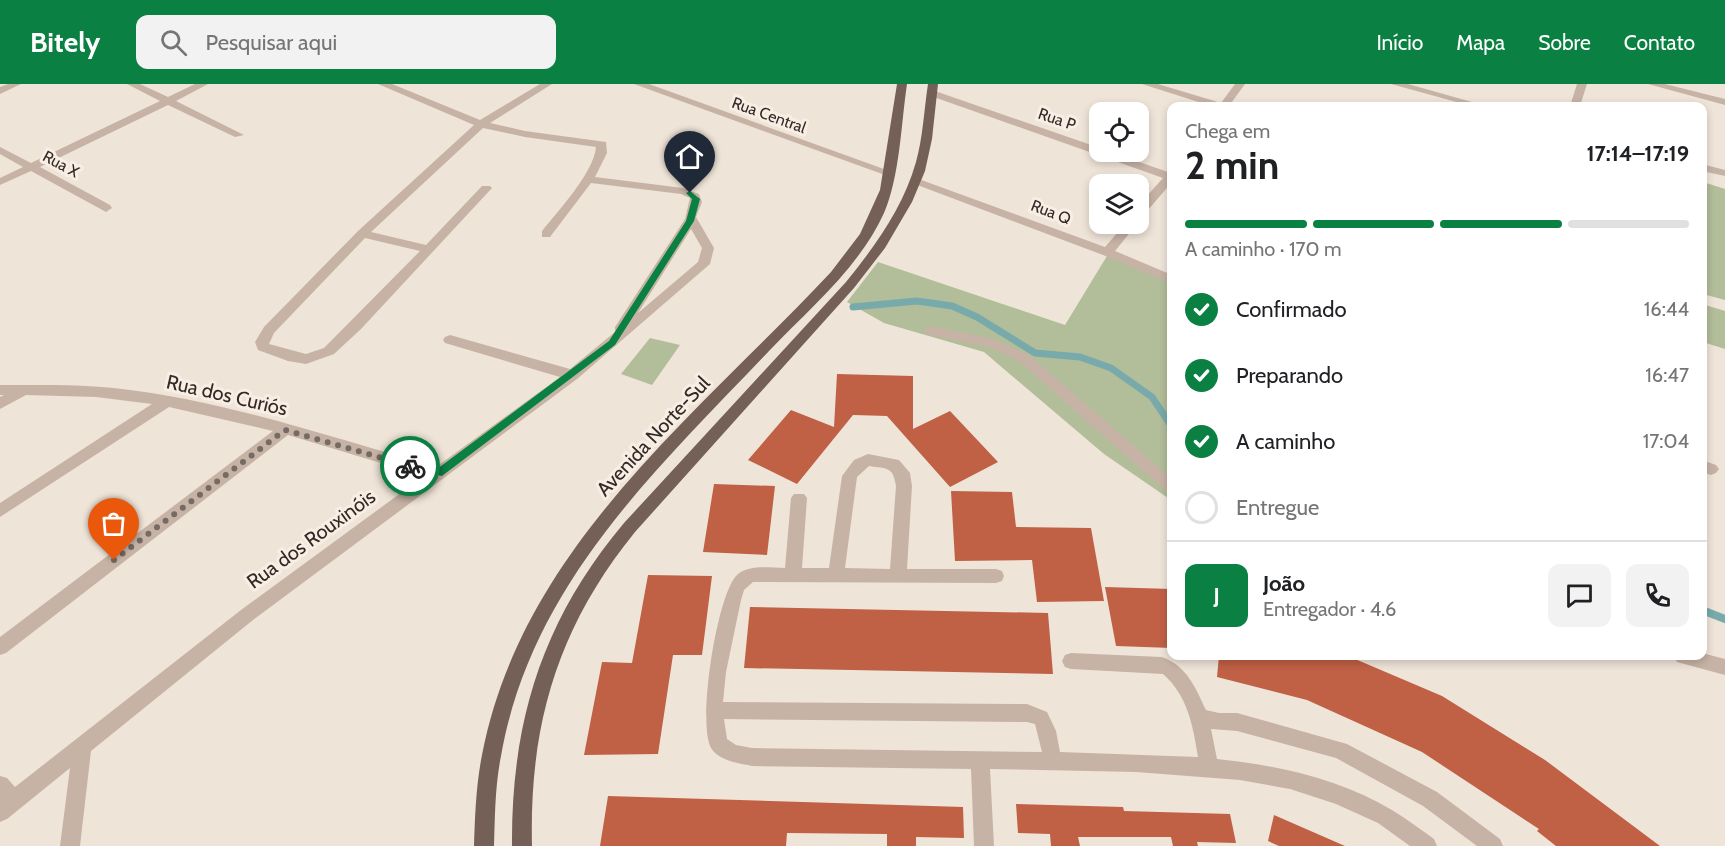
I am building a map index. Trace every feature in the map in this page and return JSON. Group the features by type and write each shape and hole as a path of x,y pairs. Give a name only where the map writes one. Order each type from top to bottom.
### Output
{"main road":[{"name":"Avenida Norte-Sul","path":"484,846 486,795 498,729 521,653 547,599 584,544 607,515 812,298 862,240 882,205 902,84"},
{"path":"522,846 522,790 530,722 551,656 591,578 644,512 850,285 885,241 916,182 926,145 932,89"}],"street":[{"path":"0,91 16,84"},
{"path":"132,84 239,135"},
{"path":"0,182 203,84"},
{"path":"383,84 481,124 525,134 602,144 601,153 586,179 546,234"},
{"path":"486,188 356,326 322,355 299,358 263,347 262,342 269,330 362,234 481,124 547,84"},
{"name":"Rua Central","path":"639,84 889,173"},
{"path":"1147,84 1208,102"},
{"path":"1225,102 1240,84"},
{"path":"1396,84 1466,102"},
{"path":"1576,102 1582,84"},
{"path":"1653,84 1725,102"},
{"name":"Rua P","path":"932,89 1167,175"},
{"name":"Rua X","path":"0,150 106,208"},
{"path":"1707,168 1725,173"},
{"path":"586,179 683,191 695,196 690,221 612,343"},
{"path":"1149,201 1167,181"},
{"name":"Rua Q","path":"916,182 1107,252 1167,278"},
{"name":"Rua dos Rouxinóis","path":"7,806 247,615 612,343 704,264 708,248 690,221"},
{"path":"362,234 428,249"},
{"path":"1107,252 1122,234"},
{"path":"931,331 994,344 1024,358 1167,484"},
{"path":"450,340 572,375"},
{"name":"Rua dos Curiós","path":"0,390 105,392 167,401 285,430 438,474"},
{"path":"0,404 22,390"},
{"path":"0,511 167,401"},
{"path":"0,647 285,430"},
{"path":"836,574 850,476 859,464 876,460 894,464 903,480 898,576"},
{"path":"793,574 799,498"},
{"path":"996,576 793,574 751,575 744,578 738,585 718,679 715,710 719,744 740,756 1209,767 1288,780 1337,795 1407,838 1427,846"},
{"path":"1698,660 1725,667"},
{"path":"1071,661 1162,665 1171,668 1200,717 1209,767"},
{"path":"715,710 1027,713 1041,718 1047,731 1053,762"},
{"path":"1200,717 1237,722 1340,750 1430,799 1493,846"},
{"path":"70,846 82,748"},
{"path":"980,760 984,846"},
{"path":"0,784 7,806"}],"green space":[{"path":"1707,183 1725,189 1725,300 1707,295"},
{"path":"1107,256 1167,278 1167,497 1104,454 984,352 884,323 847,302 878,262 1065,325"},
{"path":"1707,306 1725,311 1725,349 1707,343"},
{"path":"650,338 680,345 652,385 621,374"}],"building":[{"path":"837,374 913,376 913,429 950,411 998,462 950,487 887,416 853,415 797,484 748,460 791,410 834,427"},
{"path":"714,484 775,486 767,555 703,552"},
{"path":"951,491 1012,492 1016,527 1091,528 1104,601 1037,602 1032,560 955,561"},
{"path":"648,575 712,576 702,655 673,655 658,754 584,755 602,662 632,663"},
{"path":"1105,587 1167,589 1167,648 1116,646"},
{"path":"750,607 1048,613 1053,674 744,668"},
{"path":"1219,660 1357,660 1442,696 1545,760 1660,846 1556,846 1537,831 1539,829 1422,752 1307,700 1217,677"},
{"path":"608,796 963,807 964,838 916,837 916,846 887,846 887,834 787,833 786,846 600,846"},
{"path":"1016,804 1123,807 1124,811 1230,814 1236,843 1197,842 1198,846 1173,846 1171,837 1078,837 1080,846 1051,846 1050,834 1018,833"},
{"path":"1274,815 1345,846 1279,846 1268,841"}],"waterway":[{"path":"853,307 917,301 952,306 977,317 1035,353 1080,357 1111,368 1152,397 1167,420"},
{"path":"1707,612 1725,619"}],"way so far":[{"path":"114,560 285,430 410,466"}],"route":[{"path":"410,466 438,474 612,343 690,221 696,202 695,196 690,193"}]}
